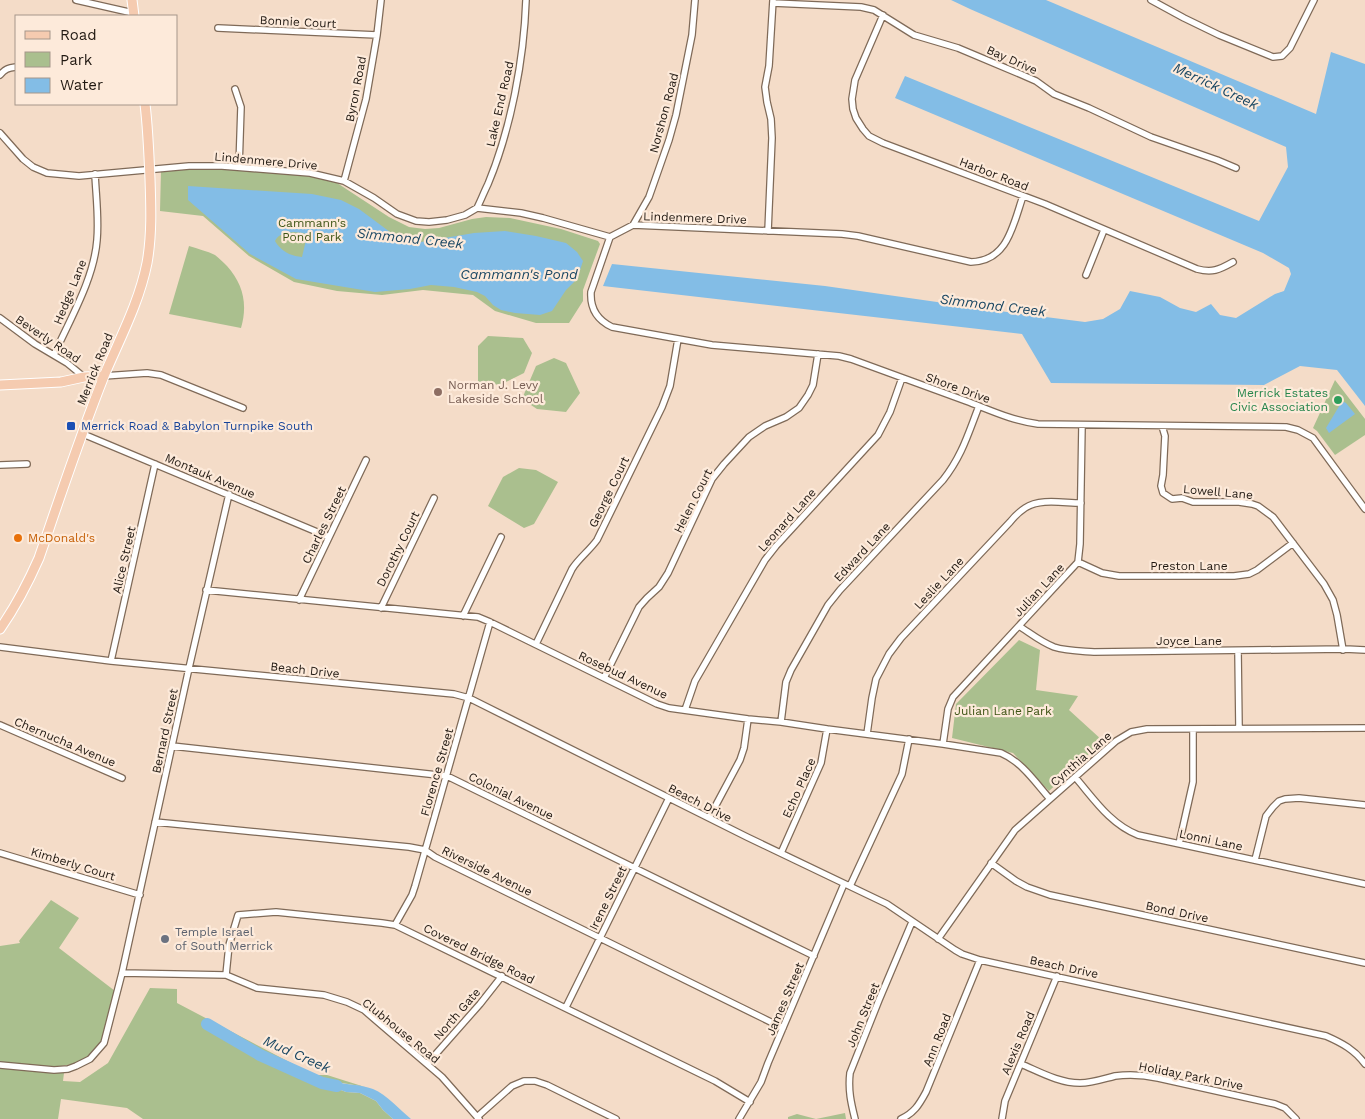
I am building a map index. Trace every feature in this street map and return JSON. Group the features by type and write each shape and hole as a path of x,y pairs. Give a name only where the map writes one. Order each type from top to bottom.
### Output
{"main road":[{"path":"132,0 133,15"},
{"name":"Merrick Road","path":"0,629 11,614 27,585 39,558 104,376 136,303 144,278 151,231 149,141 145,105"},
{"path":"0,385 61,382 84,377 104,376"}],"street":[{"path":"76,0 133,15"},
{"name":"Byron Road","path":"344,181 366,99 381,0"},
{"name":"Lake End Road","path":"477,208 493,172 505,136 521,57 526,0"},
{"name":"Norshon Road","path":"633,226 649,197 676,115 689,54 695,0"},
{"path":"1151,0 1237,43 1273,57 1287,53 1314,0"},
{"path":"768,231 772,138 771,119 766,102 765,87 769,66 773,1"},
{"name":"Bay Drive","path":"773,1 860,7 874,10 914,35 958,48 1036,81 1054,94 1151,137 1236,168"},
{"name":"Harbor Road","path":"883,15 855,80 852,92 853,109 856,118 870,136 883,143 1045,204 1206,272 1216,270 1233,262"},
{"name":"Bonnie Court","path":"218,28 377,35"},
{"path":"0,75 8,68 15,67"},
{"path":"235,89 241,107 239,167"},
{"name":"Lindenmere Drive","path":"0,133 24,159 37,170 47,173 63,175 95,174 189,166 239,167 310,173 344,181 397,214 416,221 447,220 465,215 477,208"},
{"name":"Hedge Lane","path":"54,355 88,280 94,262 98,233 95,174"},
{"name":"Lindenmere Drive","path":"610,237 633,226 858,236 962,261 978,262 992,257 1004,246 1023,196"},
{"path":"477,208 521,213 610,237"},
{"path":"1086,275 1104,230"},
{"name":"Shore Drive","path":"610,237 591,292 592,307 598,317 612,327 712,344 839,356 1014,419 1038,424 1286,427 1298,430 1313,438 1365,509"},
{"name":"Beverly Road","path":"0,318 84,377"},
{"name":"George Court","path":"536,644 572,569 597,540 662,407 670,386 678,339"},
{"name":"Helen Court","path":"604,678 639,608 659,587 668,573 712,479 749,437 765,426 786,417 798,408 813,385 818,354"},
{"path":"104,376 147,373 161,375 243,408"},
{"name":"Leonard Lane","path":"686,710 695,681 764,560 878,435 884,427 902,378"},
{"name":"Edward Lane","path":"781,722 786,682 828,605 953,467 962,452 979,406"},
{"name":"Julian Lane","path":"943,744 948,709 953,697 1078,562 1082,425"},
{"name":"Lowell Lane","path":"1162,426 1165,436 1161,486 1164,493 1172,499 1182,498 1193,502 1239,502 1258,506 1273,517 1324,584 1333,600 1343,650"},
{"name":"Montauk Avenue","path":"83,434 329,537"},
{"name":"Charles Street","path":"299,600 366,460"},
{"path":"0,465 27,464"},
{"name":"Alice Street","path":"111,661 155,464"},
{"name":"Bernard Street","path":"122,973 206,590 229,494"},
{"name":"Dorothy Court","path":"381,608 434,498"},
{"name":"Leslie Lane","path":"867,734 876,679 884,662 901,638 1023,509 1043,502 1081,503"},
{"path":"463,616 501,537"},
{"name":"Preston Lane","path":"1078,562 1102,573 1119,576 1234,576 1249,574 1257,570 1294,543"},
{"name":"Rosebud Avenue","path":"206,590 478,617 657,704 748,719 994,751 1008,756 1021,766 1050,799"},
{"name":"Florence Street","path":"395,925 412,895 490,622"},
{"name":"Joyce Lane","path":"1019,626 1056,648 1094,652 1365,650"},
{"name":"Beach Drive","path":"0,647 111,661 454,694 469,698 780,853 887,904 962,954 980,960 1326,1036 1349,1047 1365,1064"},
{"path":"1238,651 1239,728"},
{"path":"709,818 740,760 744,748 748,719"},
{"name":"Chernucha Avenue","path":"0,725 122,778"},
{"path":"1179,844 1193,782 1193,728"},
{"name":"Cynthia Lane","path":"938,939 1015,830 1116,741 1131,732 1147,729 1193,728 1365,728"},
{"name":"Echo Place","path":"780,853 822,763 827,730"},
{"name":"James Street","path":"739,1119 763,1079 769,1060 814,956 902,774 909,740"},
{"name":"Colonial Avenue","path":"172,746 447,776 814,956"},
{"name":"Lonni Lane","path":"1075,777 1111,819 1120,826 1138,834 1365,884"},
{"name":"Irene Street","path":"566,1008 669,798"},
{"path":"1255,860 1266,816 1279,801 1299,798 1365,805"},
{"name":"Riverside Avenue","path":"155,822 425,850 435,857 784,1028"},
{"name":"Kimberly Court","path":"0,853 140,895"},
{"name":"Bond Drive","path":"991,864 1027,887 1050,895 1365,964"},
{"name":"Covered Bridge Road","path":"226,975 229,945 238,915 276,912 395,925 716,1081 750,1102"},
{"name":"John Street","path":"855,1119 850,1097 850,1073 912,922"},
{"name":"Ann Road","path":"901,1119 913,1112 923,1098 980,960"},
{"path":"0,1065 54,1070 68,1069 90,1059 104,1043 122,973"},
{"name":"Clubhouse Road","path":"122,973 226,975 257,988 324,995 347,1002 364,1010 442,1077 478,1118"},
{"name":"North Gate","path":"427,1064 502,976"},
{"name":"Alexis Road","path":"1002,1119 1005,1101 1057,976"},
{"name":"Holiday Park Drive","path":"1020,1064 1072,1083 1091,1082 1127,1075 1158,1078 1275,1104 1286,1108 1296,1119"},
{"path":"478,1118 512,1086 524,1081 535,1081 616,1119"}],"green space":[{"name":"Cammann's Pond","path":"221,167 305,174 331,179 389,217 409,227 439,228 486,217 510,218 561,229 598,241 600,244 583,290 583,301 569,323 536,323 495,311 473,295 423,290 382,295 337,291 294,282 249,256 203,216 160,211 161,170"},
{"path":"189,246 215,255 227,266 237,280 244,303 241,328 169,314"},
{"path":"488,336 523,338 532,353 524,373 500,385 478,382 478,346"},
{"path":"554,358 566,363 580,393 566,412 537,409 522,399 536,366"},
{"name":"Merrick Estates Civic Association","path":"1335,380 1365,419 1365,435 1335,455 1313,428"},
{"path":"519,468 536,470 558,482 534,524 524,528 488,506 503,477"},
{"name":"Julian Lane Park","path":"1019,640 1040,650 1036,690 1078,696 1069,710 1103,741 1049,791 1013,753 952,738 956,704"},
{"path":"51,900 79,918 59,948 115,991 101,1042 92,1054 78,1063 56,1067 0,1062 0,946 20,943 19,941"},
{"path":"150,988 177,989 177,1003 314,1075 327,1075 365,1087 338,1082 323,1083 346,1092 360,1093 376,1101 393,1119 143,1119 127,1108 61,1099 58,1119 0,1119 0,1067 64,1073 63,1081 80,1082 108,1063"},
{"path":"845,1113 846,1119 816,1119"},
{"path":"797,1114 816,1119 788,1119 788,1117"}],"water":[{"name":"Merrick Creek","path":"951,0 1046,0 1316,114 1331,52 1365,64 1365,406 1337,370 1300,366 1264,385 1051,383 1022,334 603,286 612,264 825,286 1085,322 1103,319 1120,309 1130,291 1160,297 1180,308 1196,312 1211,304 1220,315 1236,318 1275,294 1284,291 1291,274 1289,268 1263,253 895,98 905,76 1259,221 1288,167 1286,147"},
{"name":"Cammann's Pond","path":"188,186 312,194 341,200 359,209 390,232 400,237 421,242 474,233 505,231 566,243 577,252 583,261 577,279 566,290 552,311 540,315 501,310 493,305 485,296 477,292 454,287 431,285 375,292 296,279 250,254 188,200","holes":["285,233 304,233 307,236 302,257 286,252 275,241 280,235"]},
{"path":"1344,402 1355,414 1329,433 1326,428 1341,403"},
{"path":"331,1081 373,1089 388,1098 411,1119 393,1119 376,1101 360,1093 346,1092 322,1083"}],"waterway":[{"name":"Mud Creek","path":"207,1024 260,1055 322,1083 337,1086"}],"place":[{"name":"Norman J. Levy Lakeside School","path":"438,392"},
{"name":"Merrick Estates Civic Association","path":"1338,400"},
{"name":"Merrick Road & Babylon Turnpike South","path":"71,426"},
{"name":"McDonald's","path":"18,538"},
{"name":"Temple Israel of South Merrick","path":"165,939"}],"park label":[{"name":"Cammann's Pond Park","path":"312,230"}],"water label":[{"name":"Simmond Creek","path":"410,238"},
{"name":"Simmond Creek","path":"993,305"}]}
